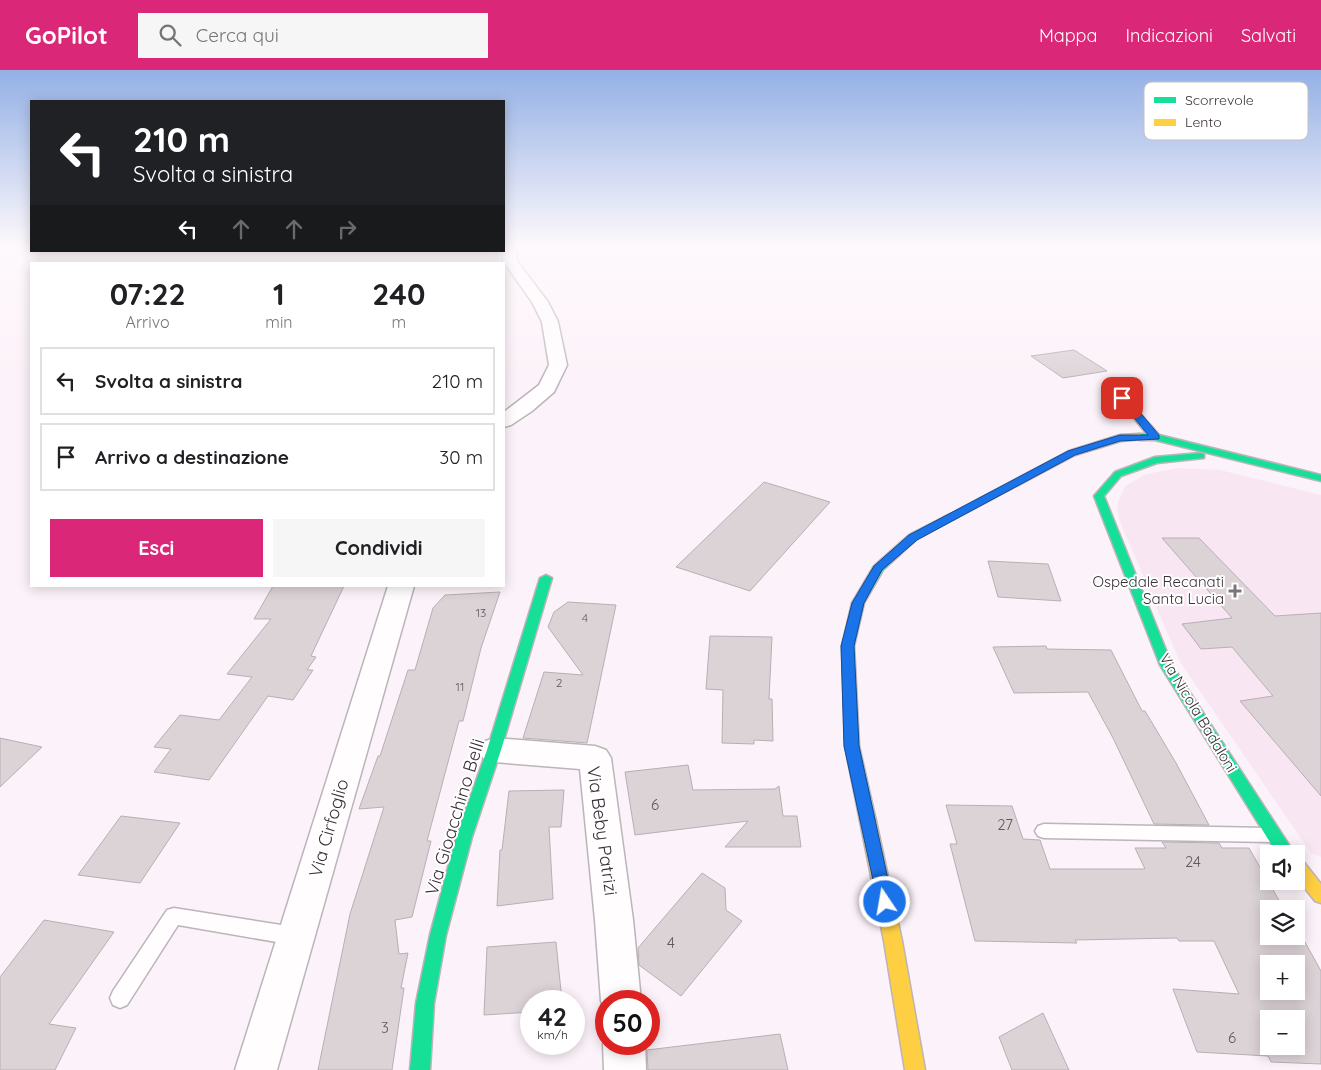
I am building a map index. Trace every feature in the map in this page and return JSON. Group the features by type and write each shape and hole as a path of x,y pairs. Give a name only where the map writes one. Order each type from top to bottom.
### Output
{"street":[{"path":"505,420 525,407 547,388 558,364 550,322 533,293"},
{"path":"915,1070 893,941 852,746 848,646 858,603 878,568 913,537 1072,453 1120,438 1155,437 1315,477"},
{"name":"Via Nicola Badaloni","path":"1230,456 1191,456 1155,460 1118,474 1099,496 1166,665 1280,845"},
{"name":"Via Gioacchino Belli","path":"420,1070 425,1003 438,935 464,837 494,750 546,578"},
{"name":"Via Cirfoglio","path":"256,1070 401,587"},
{"name":"Via Beby Patrizi","path":"494,750 595,758 619,990"},
{"path":"1305,876 1321,896"},
{"path":"624,1055 625,1070"}],"lane":[{"path":"1122,398 1155,437"},
{"path":"1315,477 1321,486"},
{"path":"1044,831 1273,835"},
{"path":"120,998 174,916 297,936"}],"shaded area":[{"name":"Ospedale Recanati Santa Lucia","path":"1177,468 1220,470 1321,495 1321,857 1311,853 1180,662 1119,519 1117,504 1125,486 1147,474"}],"building":[{"path":"1074,350 1107,371 1063,378 1031,356"},
{"path":"764,482 830,502 750,591 676,567"},
{"path":"1162,538 1199,538 1275,616 1321,613 1321,796 1240,701 1273,696 1232,647 1201,649 1182,624 1232,618"},
{"path":"988,561 1048,564 1061,601 998,597"},
{"path":"272,587 344,587 311,656 316,657 307,670 313,670 293,700 268,696 209,780 154,772 171,749 154,747 180,715 219,720 252,677 227,674 271,619 254,619"},
{"path":"500,592 481,648 463,721 459,721 427,841 431,841 412,917 395,920 399,954 408,953 401,988 404,988 392,1070 318,1070 350,914 384,807 359,809 378,756 380,756 408,670 415,670 433,608 445,595"},
{"path":"568,602 616,605 587,743 523,738 544,672 583,675 548,627 554,612"},
{"path":"710,636 772,637 769,699 772,699 773,741 754,740 754,744 722,743 723,690 706,689"},
{"path":"1046,646 1047,649 1111,650 1142,711 1145,711 1176,763 1209,825 1154,824 1113,738 1088,692 1014,693 993,647"},
{"path":"0,738 42,747 0,787"},
{"path":"688,765 693,790 775,789 779,786 783,816 797,816 801,847 725,847 748,821 635,835 625,772"},
{"path":"564,790 561,827 549,827 553,899 497,906 500,850 502,850 509,791"},
{"path":"946,805 1012,806 1023,839 1040,840 1050,869 1145,869 1135,848 1166,848 1162,842 1219,843 1222,848 1249,848 1260,867 1260,890 1273,890 1279,900 1260,900 1260,945 1305,945 1305,942 1321,971 1321,1064 1271,1062 1268,1056 1197,1052 1173,989 1239,994 1214,941 1179,941 1177,938 1075,940 1077,943 975,941 950,844 957,844"},
{"path":"121,816 180,823 140,883 78,875"},
{"path":"702,873 725,888 726,910 742,921 681,996 639,965 638,948"},
{"path":"44,920 114,932 49,1024 76,1028 55,1070 0,1070 0,977"},
{"path":"556,942 561,990 520,990 520,1013 484,1015 487,947"},
{"path":"1043,1013 1069,1070 1012,1070 999,1037"},
{"path":"780,1034 788,1070 648,1070 647,1055 660,1055 660,1048"}],"traffic: fast":[{"path":"1139,437 1155,437 1321,478"},
{"path":"1201,456 1155,460 1118,474 1099,496 1166,665 1280,845"},
{"path":"868,821 852,746 848,646 858,603 878,568 913,537 950,517"},
{"path":"420,1070 425,1003 438,935 464,837 494,750 546,578"}],"traffic: slow":[{"path":"950,517 1072,453 1120,438 1139,437"},
{"path":"868,821 893,941 915,1070"},
{"path":"1305,876 1321,896"}],"place":[{"name":"Ospedale Recanati Santa Lucia","path":"1235,591"}],"route":[{"path":"885,902 852,746 848,646 858,603 878,568 913,537 1072,453 1120,438 1155,437 1122,398"}]}
